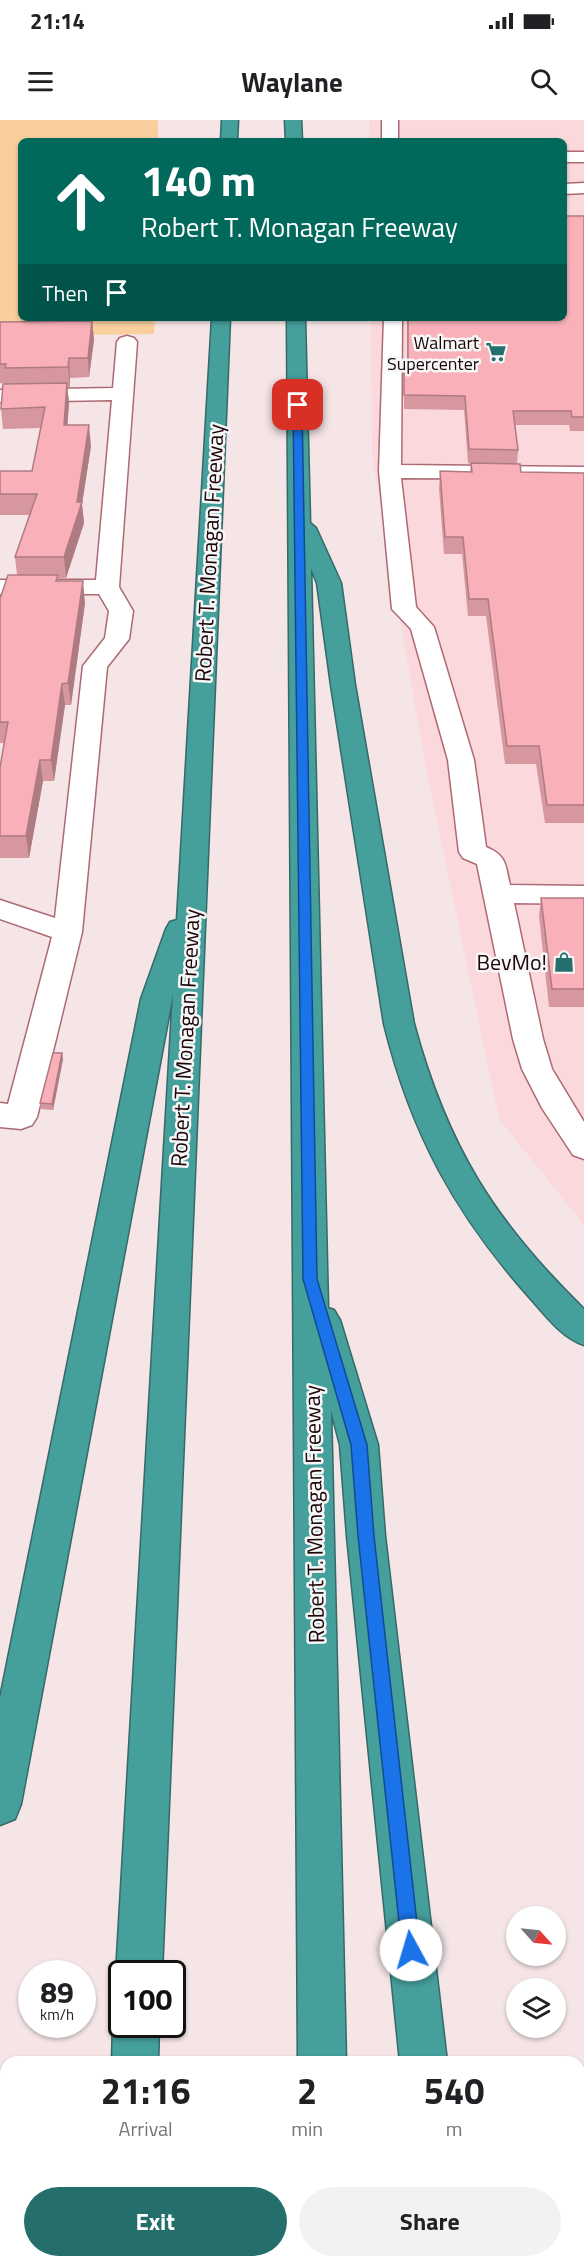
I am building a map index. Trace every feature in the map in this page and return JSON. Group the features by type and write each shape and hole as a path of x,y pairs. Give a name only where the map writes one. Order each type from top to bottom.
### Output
{"highway":[{"path":"229,138 230,120"},
{"path":"293,120 294,138"},
{"name":"Robert T. Monagan Freeway","path":"140,1960 220,321"},
{"name":"Robert T. Monagan Freeway","path":"296,321 322,2056"},
{"path":"299,514 329,583 344,695 399,1024 408,1067 421,1106 445,1157 466,1193 496,1236 528,1274 584,1331"},
{"path":"0,1804 156,999 193,890"},
{"path":"310,1279 359,1445 367,1548 423,2056"},
{"path":"135,2056 136,2038"}],"street":[{"path":"390,120 390,138"},
{"path":"567,157 584,157"},
{"path":"567,189 584,188"},
{"path":"393,321 390,471 404,609 422,627 461,760 473,852 490,859 528,1039 537,1069 553,1100 584,1147"},
{"path":"0,1115 21,1117 68,932 95,666 117,639 121,611 107,586 127,342"},
{"path":"0,396 123,394"},
{"path":"390,471 584,473"},
{"path":"0,587 107,586"},
{"path":"497,894 584,895"},
{"path":"0,909 68,932"}],"shaded area":[{"path":"0,120 158,120 158,138 18,138 18,321 155,321 154,334 0,336"},
{"path":"369,120 584,120 584,1225 499,1119 425,763 372,456 371,321 567,321 567,138 370,138"}],"building":[{"name":"Walmart Supercenter","path":"567,216 584,216 584,417 572,417 571,411 513,411 518,450 469,449 465,396 404,395 404,372 408,372 408,321 567,321"},
{"path":"92,321 88,358 69,358 68,367 5,368 6,364 0,364 0,322"},
{"path":"67,383 64,425 89,425 77,502 82,502 64,557 15,557 37,494 0,494 0,471 32,471 45,407 1,409 3,384"},
{"path":"471,463 520,464 521,472 584,473 584,805 547,805 539,746 507,746 488,599 469,599 463,537 445,537 440,471 472,472"},
{"path":"8,575 58,575 56,581 83,581 68,683 62,684 51,760 40,760 26,836 0,836 0,767 8,722 0,722 0,595"},
{"name":"BevMo!","path":"541,898 584,898 584,989 552,989"},
{"path":"53,1053 62,1053 52,1104 40,1103"}],"place":[{"name":"Walmart Supercenter","path":"496,352"},
{"name":"BevMo!","path":"564,962"}],"route":[{"path":"298,405 310,1279 359,1445 366,1536 411,1950"}]}
